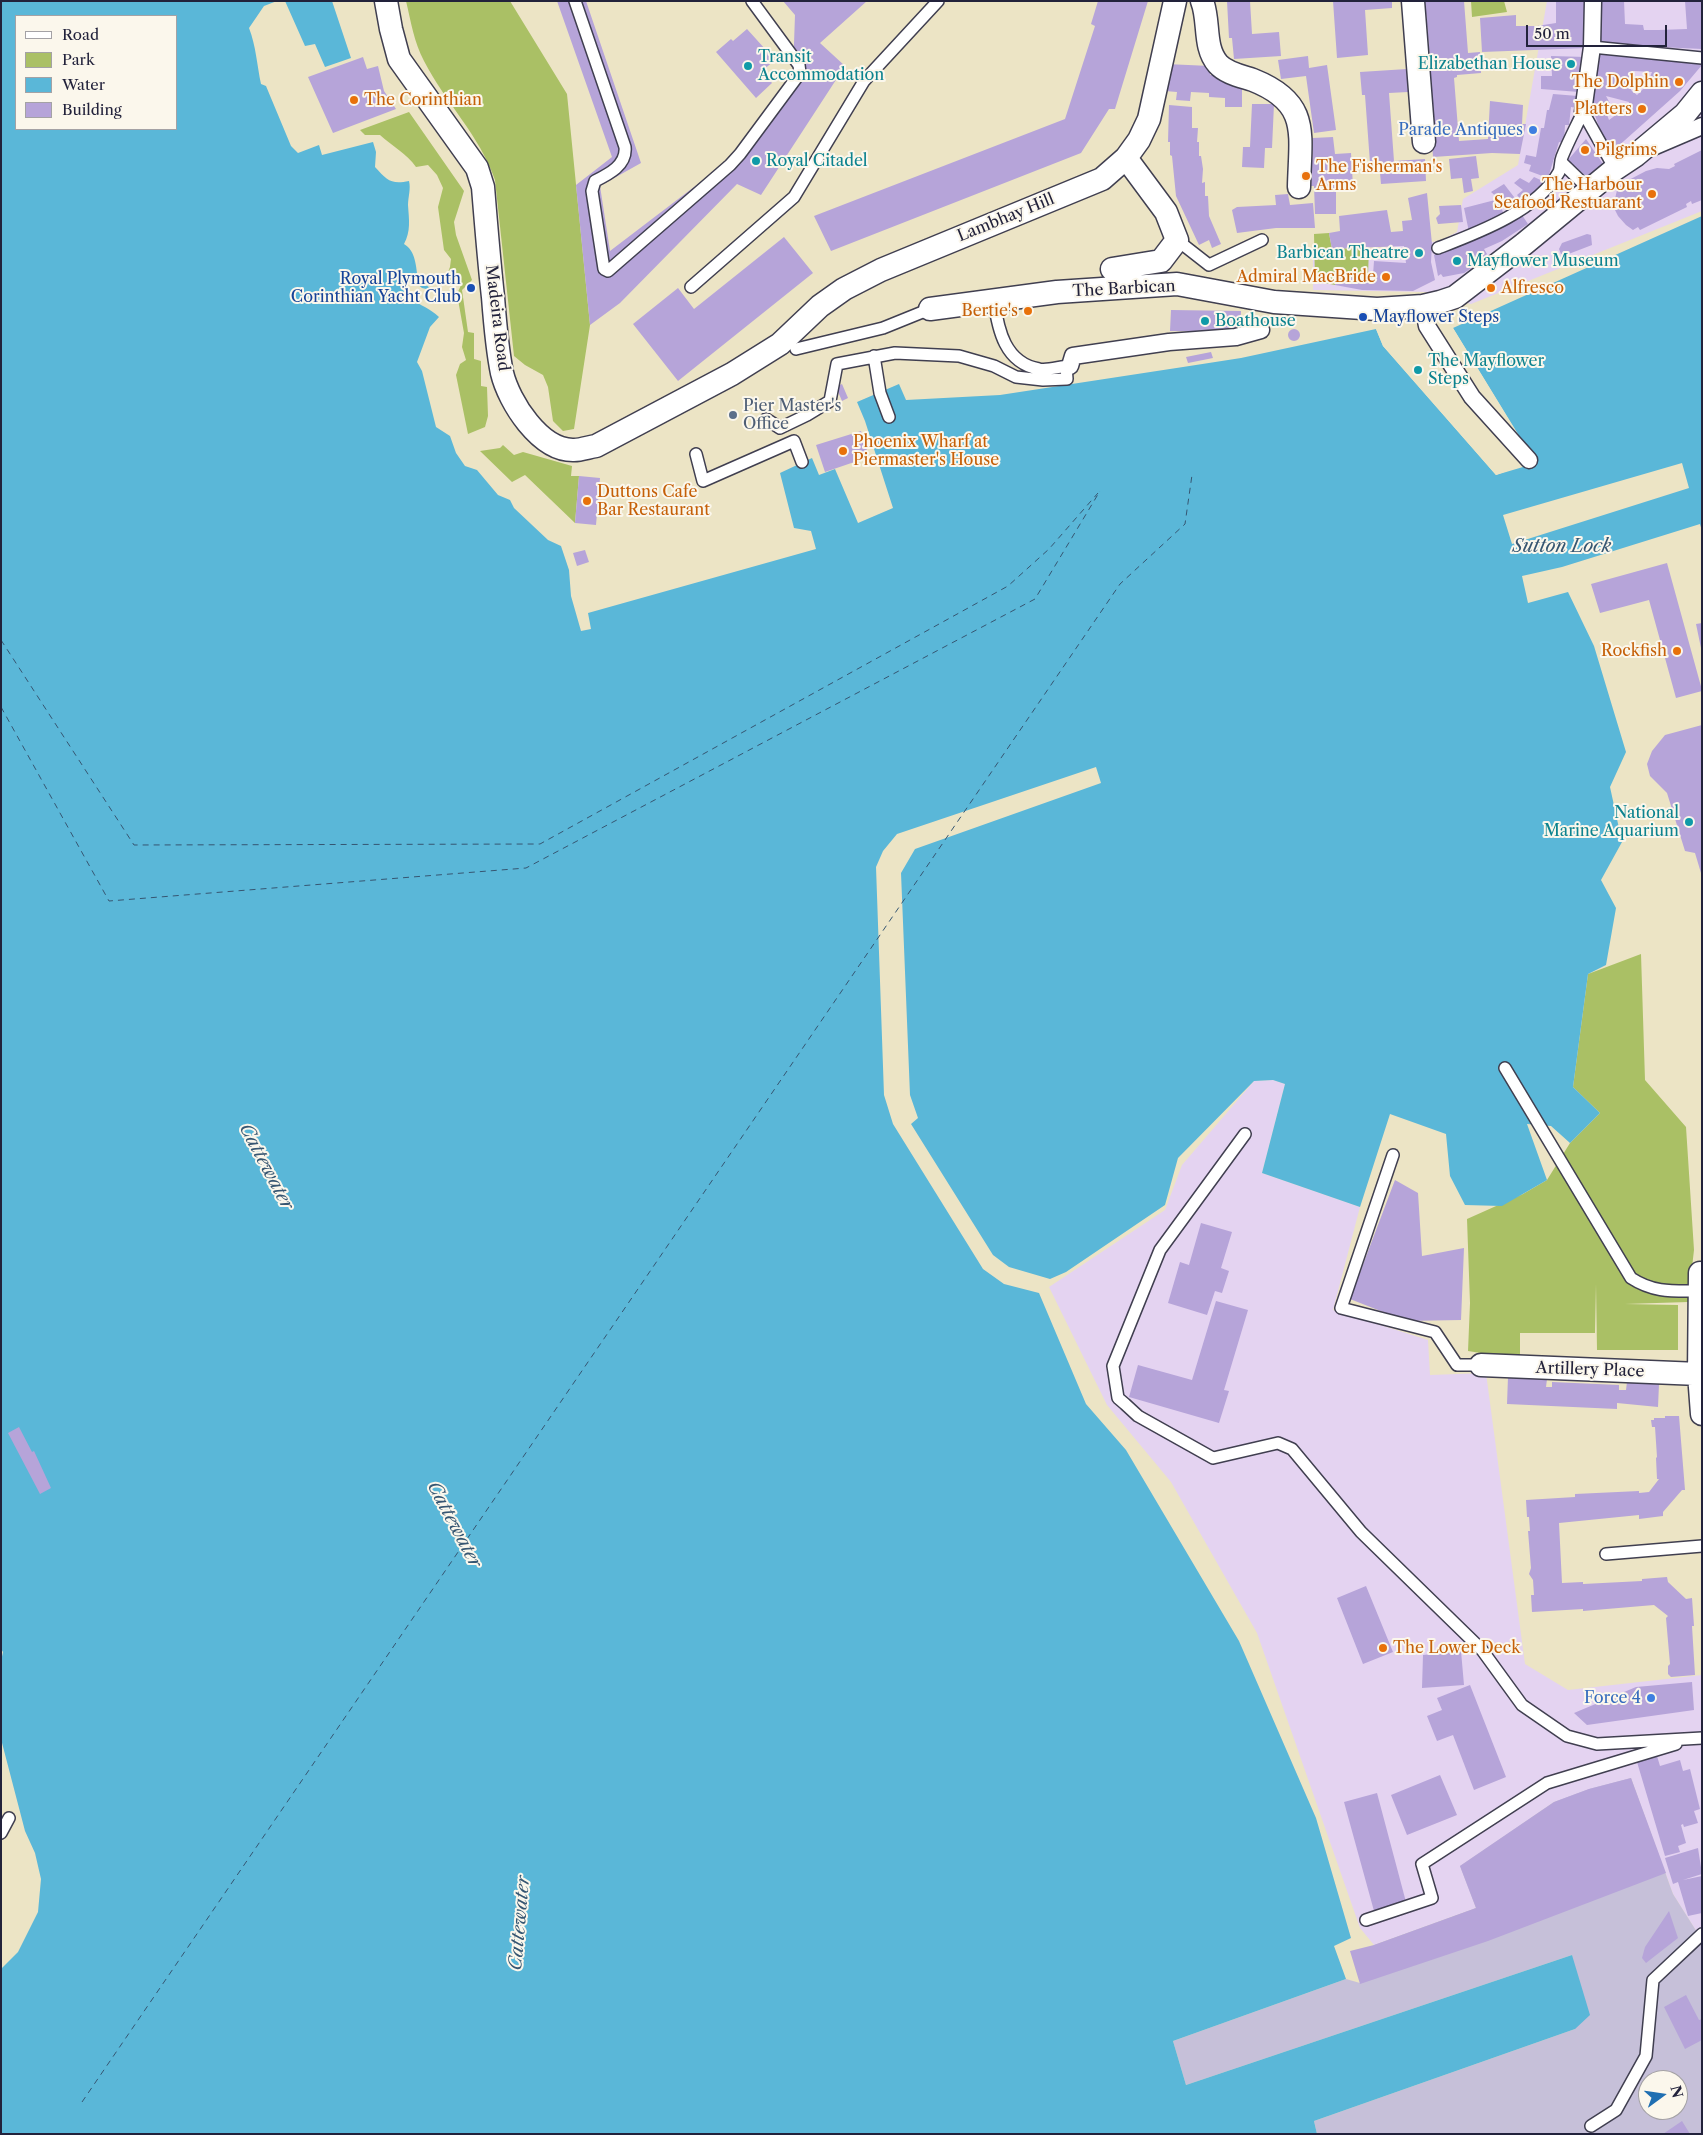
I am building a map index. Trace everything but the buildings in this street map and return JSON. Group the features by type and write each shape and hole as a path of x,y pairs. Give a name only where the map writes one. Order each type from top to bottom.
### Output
{"street":[{"name":"Madeira Road","path":"386,1 399,59 477,168 482,187 502,374 513,402 529,424 554,445 573,450 596,446 732,374 780,344 820,306 844,289 881,270"},
{"name":"Lambhay Hill","path":"881,270 1102,179 1126,158 1139,140 1149,119 1175,1"},
{"path":"1202,1 1211,51 1219,64 1230,72 1270,87 1293,107 1298,117 1300,132 1299,187"},
{"path":"1413,1 1424,142"},
{"path":"1583,112 1592,47 1593,1"},
{"path":"1636,155 1685,114 1702,93"},
{"name":"The Barbican","path":"930,309 1057,292 1177,284 1274,302 1377,309 1422,306 1440,302 1455,297 1636,155 1702,126"},
{"path":"1112,269 1162,261 1177,240 1166,212 1126,158"},
{"path":"1422,306 1427,326 1472,397 1529,460"},
{"path":"1068,366 1073,356 1169,342 1236,337 1260,330"},
{"path":"1700,1282 1701,1341 1699,1374 1702,1414"},
{"name":"Artillery Place","path":"1481,1365 1699,1374"}],"lane":[{"path":"575,1 626,153 618,167 595,181 592,191 604,269 608,271 730,165 800,73 799,65 752,1"},
{"path":"690,288 794,197 864,81 938,1"},
{"path":"1592,47 1702,58"},
{"path":"1438,248 1492,227 1525,206 1551,183 1560,170 1560,162 1583,112"},
{"path":"1583,112 1615,170"},
{"path":"1560,162 1590,190"},
{"path":"1177,240 1209,265 1262,240"},
{"path":"766,419 780,428 830,401 836,364 895,353 959,356 994,366 1016,377 1043,380 1067,379 1068,366 1040,369 1014,359 1003,340 994,301"},
{"name":"The Barbican","path":"796,349 883,328 930,309"},
{"path":"874,356 880,393 889,417"},
{"path":"696,454 703,481 794,441 802,462"},
{"path":"1505,1068 1631,1278 1646,1287 1675,1291 1700,1282"},
{"path":"1245,1134 1160,1250 1113,1366 1118,1398 1138,1416 1213,1458 1278,1443 1292,1449 1362,1532 1482,1650 1522,1705 1567,1736 1597,1744 1697,1739"},
{"path":"1393,1155 1342,1308 1435,1332 1457,1366 1481,1365"},
{"path":"1606,1554 1702,1546"},
{"path":"1366,1920 1432,1898 1422,1864 1547,1783 1697,1739"},
{"path":"1,1833 9,1818"},
{"path":"1591,2126 1616,2110 1646,2056 1653,1980 1702,1934"}],"shaded area":[{"path":"1547,1 1702,1 1702,211 1471,304 1428,292 1313,290 1313,256 1440,241 1457,232 1463,199 1518,165"},
{"path":"1273,1080 1285,1084 1262,1173 1360,1207 1333,1310 1428,1340 1430,1375 1486,1373 1525,1664 1568,1690 1702,1675 1702,1940 1673,1894 1631,1778 1554,1802 1461,1866 1476,1908 1374,1945 1360,1928 1257,1633 1171,1482 1107,1405 1049,1287 1165,1210 1182,1165 1254,1081"},
{"path":"1631,1778 1673,1894 1702,1940 1702,2134 1317,2134 1314,2121 1575,2029 1572,1955 1186,2085 1173,2041 1346,1979 1360,1983 1374,1945 1476,1908 1460,1866 1554,1802 1589,1789"}],"green space":[{"path":"406,1 510,1 567,94 590,325 574,429 563,431 553,421 548,387 543,375 514,356 495,180 481,149 424,61 415,39"},
{"path":"1471,1 1504,1 1507,12 1472,17"},
{"path":"409,112 464,191 454,222 456,235 472,280 462,290 468,332 474,333 474,359 481,361 481,386 487,387 488,416 485,427 468,434 456,375 460,364 466,360 462,347 464,333 457,294 462,283 454,283 446,277 451,259 444,250 438,207 443,188 437,175 428,165 416,167 404,154 380,135 365,135 360,130"},
{"path":"1329,233 1332,249 1369,247 1368,276 1363,276 1362,278 1336,277 1335,285 1315,281 1314,234"},
{"path":"503,445 514,455 523,452 572,466 571,476 579,476 575,523 525,475 512,482 480,451 500,448"},
{"path":"1641,954 1645,1080 1686,1127 1694,1250 1688,1302 1625,1304 1678,1305 1678,1350 1597,1350 1596,1284 1595,1333 1520,1333 1520,1356 1468,1351 1470,1303 1467,1219 1523,1194 1547,1180 1570,1143 1600,1113 1573,1087 1588,974"}],"water":[{"path":"1,1 277,1 264,6 249,28 261,84 266,86 291,146 298,153 319,145 322,155 373,142 376,152 375,167 393,182 409,181 409,225 408,235 404,244 413,255 418,280 435,291 422,288 409,277 403,279 409,295 439,317 430,327 417,362 422,371 436,427 450,436 456,453 465,466 477,470 498,495 510,500 514,508 548,540 561,546 569,570 571,596 581,631 591,629 588,613 816,549 811,531 794,528 780,473 812,458 819,475 835,469 858,523 893,508 857,402 899,384 906,400 1000,395 1241,358 1376,329 1383,346 1496,475 1523,467 1529,452 1453,328 1702,216 1702,531 1700,524 1562,567 1522,576 1528,603 1568,592 1594,646 1626,752 1610,787 1622,842 1601,880 1616,908 1606,965 1588,974 1573,1087 1600,1113 1570,1143 1551,1126 1527,1124 1547,1180 1502,1206 1465,1205 1450,1176 1446,1134 1390,1114 1360,1207 1262,1173 1285,1084 1273,1080 1254,1081 1178,1158 1165,1205 1066,1272 1050,1279 1009,1267 993,1255 911,1124 918,1118 910,1095 901,873 915,849 1101,783 1096,767 897,834 883,851 876,867 884,1095 893,1124 983,1269 1004,1284 1039,1293 1086,1404 1126,1450 1239,1641 1316,1818 1351,1938 1334,1946 1346,1979 1173,2041 1186,2085 1572,1955 1590,2015 1575,2029 1314,2121 1317,2134 1,2134 1,1969 18,1952 38,1912 41,1879 35,1853 25,1831 1,1739 1,1661 3,1652 1,1649","holes":["1682,463 1689,488 1512,544 1503,515"]},
{"path":"285,1 332,1 351,58 325,67 315,44 305,46"}],"pier":[{"path":"1450,328 1453,328 1534,461 1496,475 1383,346 1376,329 1378,329 1385,344 1497,472 1523,464 1527,453"}],"ferry route":[{"path":"82,2102 1120,584 1185,524 1192,475"},
{"path":"1,707 109,901 526,868 1035,599 1100,491"},
{"path":"1,640 134,845 540,844 1008,586 1049,549 1098,493"}],"place":[{"name":"Elizabethan House","path":"1571,64"},
{"name":"Transit Accommodation","path":"748,66"},
{"name":"The Dolphin","path":"1679,82"},
{"name":"The Corinthian","path":"354,100"},
{"name":"Platters","path":"1642,109"},
{"name":"Parade Antiques","path":"1533,130"},
{"name":"Pilgrims","path":"1585,150"},
{"name":"Royal Citadel","path":"756,161"},
{"name":"The Fisherman's Arms","path":"1306,176"},
{"name":"The Harbour Seafood Restuarant","path":"1652,194"},
{"name":"Barbican Theatre","path":"1419,253"},
{"name":"Mayflower Museum","path":"1457,261"},
{"name":"Admiral MacBride","path":"1386,277"},
{"name":"Royal Plymouth Corinthian Yacht Club","path":"471,288"},
{"name":"Alfresco","path":"1491,288"},
{"name":"Bertie's","path":"1028,311"},
{"name":"Mayflower Steps","path":"1363,317"},
{"name":"Boathouse","path":"1205,321"},
{"name":"The Mayflower Steps","path":"1418,370"},
{"name":"Pier Master's Office","path":"733,415"},
{"name":"Phoenix Wharf at Piermaster's House","path":"843,451"},
{"name":"Duttons Cafe Bar Restaurant","path":"587,501"},
{"name":"Rockfish","path":"1677,651"},
{"name":"National Marine Aquarium","path":"1689,822"},
{"name":"The Lower Deck","path":"1383,1648"},
{"name":"Force 4","path":"1651,1698"}],"water label":[{"name":"Sutton Lock","path":"1562,547"},
{"name":"Cattewater","path":"266,1167"},
{"name":"Cattewater","path":"454,1525"},
{"name":"Cattewater","path":"520,1923"}]}
